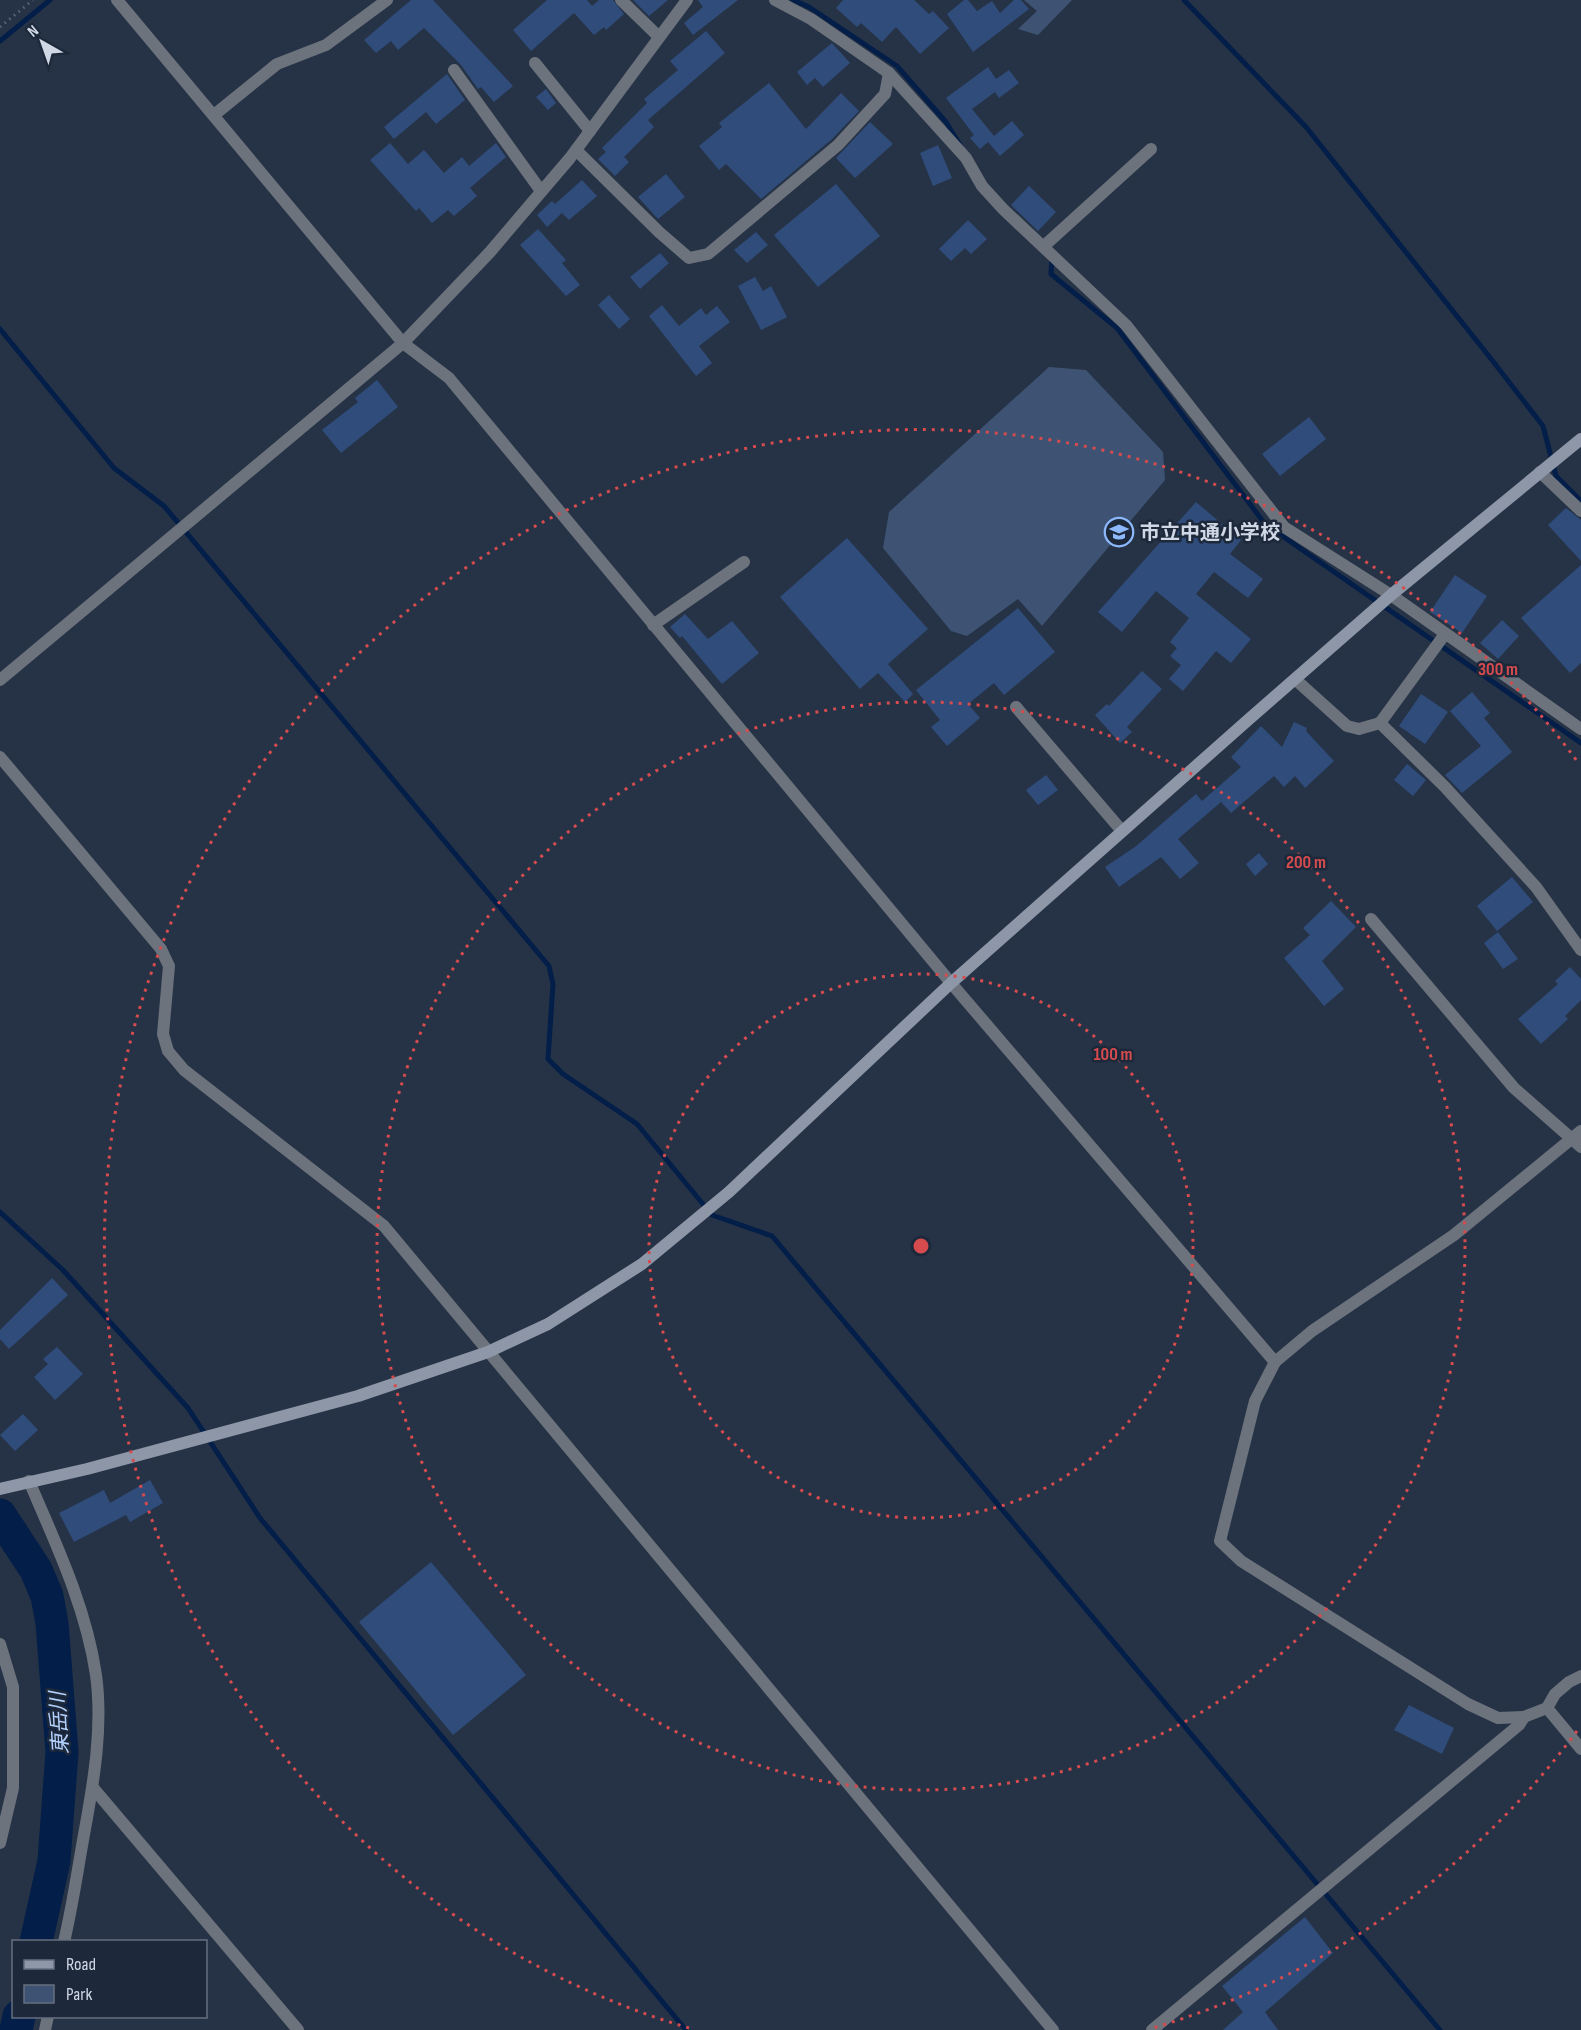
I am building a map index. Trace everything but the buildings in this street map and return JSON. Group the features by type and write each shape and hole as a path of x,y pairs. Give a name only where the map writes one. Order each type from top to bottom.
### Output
{"street":[{"path":"117,0 403,343 449,378 951,983 1275,1362"},
{"path":"213,115 277,64 326,45 373,13 387,0"},
{"path":"621,0 659,37"},
{"path":"0,680 403,343 490,252 576,150 687,0"},
{"path":"775,0 811,19 889,73 966,158 982,186 996,202 1126,325 1284,527 1391,595 1581,729"},
{"path":"535,63 590,131"},
{"path":"454,70 541,191"},
{"path":"576,150 659,232 689,258 708,254 838,145 885,94 889,73"},
{"path":"1044,246 1151,149"},
{"path":"0,1489 191,1442 224,1431 358,1396 488,1352 548,1324 642,1264 729,1192 951,983 1122,831 1391,595 1581,439"},
{"path":"1543,470 1581,511"},
{"path":"653,625 744,562"},
{"path":"1296,680 1347,726 1359,729 1380,723 1445,634"},
{"path":"1016,707 1122,831"},
{"path":"1380,723 1445,787 1536,887 1581,950"},
{"path":"0,758 161,949 169,966 163,1034 168,1051 184,1070 384,1226 1053,2030"},
{"path":"1371,920 1514,1088 1576,1144"},
{"path":"1581,1131 1576,1144 1454,1235 1312,1331 1275,1362 1255,1401 1220,1541 1241,1561 1468,1704 1498,1718 1524,1717 1547,1708 1556,1694 1569,1682 1581,1676"},
{"path":"28,1481 72,1582 96,1676 94,1788 84,1831 77,1888 64,1940"},
{"path":"0,1644 13,1687 13,1788 0,1843"},
{"path":"1547,1708 1581,1749"},
{"path":"1152,2030 1519,1725 1524,1717"},
{"path":"94,1788 298,2030"}],"path":[{"path":"0,27 33,0"}],"green space":[{"path":"1024,0 1072,0 1038,35 1018,29 1037,11"},
{"path":"1049,367 1086,370 1163,452 1165,480 1042,626 1018,599 967,636 951,631 883,548 889,512"}],"waterway":[{"path":"0,41 50,0"},
{"path":"793,0 809,7 897,66 946,122 960,145"},
{"path":"1184,0 1306,127 1492,360 1543,426 1556,476 1581,501"},
{"path":"1052,256 1051,274 1117,328 1265,524 1581,743"},
{"path":"0,329 114,468 164,506 549,966 553,984 548,1059 563,1074 637,1124 712,1215 772,1236 1440,2030"},
{"path":"0,1212 63,1270 188,1408 260,1518 686,2030"},
{"name":"東岳川","path":"0,1515 36,1570 47,1596 52,1623 62,1752 54,1861 36,1940"},
{"name":"東岳川","path":"16,2030 19,2018"}],"place":[{"name":"市立中通小学校","path":"1119,532"}]}
